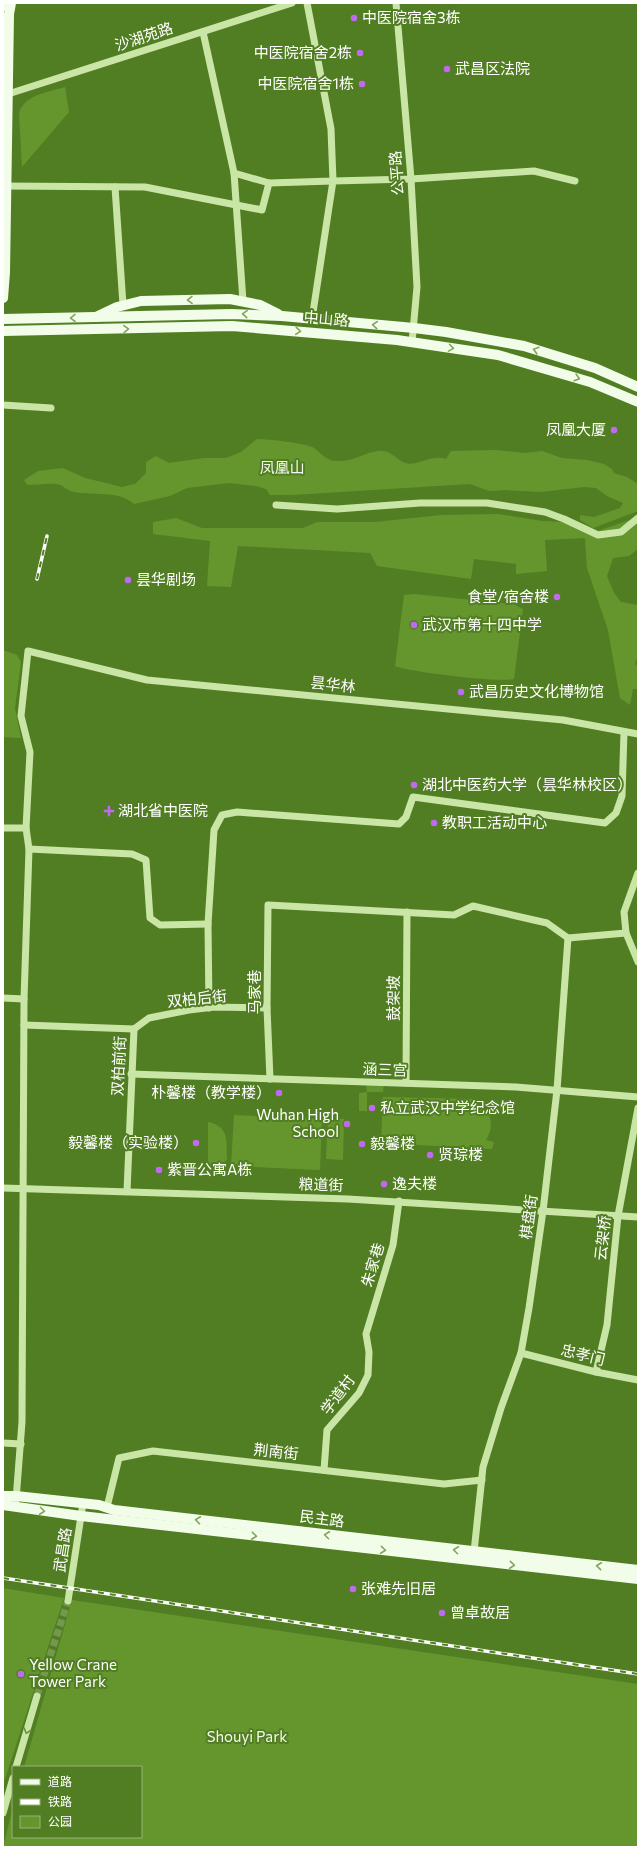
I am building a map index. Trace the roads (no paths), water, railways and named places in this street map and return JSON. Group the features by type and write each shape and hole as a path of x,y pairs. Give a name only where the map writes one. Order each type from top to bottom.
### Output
{"main road":[{"path":"3,298 5,272 5,95 11,3"},
{"path":"96,318 123,305 141,301 230,299 260,305 282,316"},
{"name":"中山路","path":"3,319 232,314 282,316 414,328 446,332 524,346 595,368 638,387"},
{"name":"中山路","path":"3,331 232,326 412,342 498,355 590,382 638,402"},
{"name":"民主路","path":"3,1496 99,1504 114,1510 638,1570"},
{"name":"民主路","path":"3,1505 15,1508 81,1516 638,1578"}],"street":[{"name":"沙湖苑路","path":"5,95 292,3"},
{"path":"308,3 331,129 333,181 312,319"},
{"name":"公平路","path":"396,3 411,179 417,287 412,342"},
{"path":"203,32 234,173 243,301"},
{"path":"234,173 269,183 411,179 534,171 575,181"},
{"path":"4,186 145,187 262,210 269,183"},
{"path":"115,187 123,305"},
{"path":"3,405 51,408"},
{"path":"276,505 337,509 420,503 487,503 545,512 598,535 621,532 638,518"},
{"name":"昙华林","path":"26,828 30,752 21,716 28,651 147,680 563,720 638,734"},
{"path":"209,1008 208,924 214,830 222,815 237,812 399,824 406,817 413,797 605,823 616,813 622,796 624,732"},
{"path":"3,828 26,828 29,849 24,999 24,1189 21,1444 15,1508"},
{"path":"29,849 132,854 146,860 150,918 160,925 208,924"},
{"path":"638,873 624,912 626,933 638,962"},
{"name":"马家巷","path":"270,1079 268,905 407,912"},
{"path":"407,912 454,915 472,906 547,923 568,938 626,933"},
{"name":"鼓架坡","path":"406,1083 407,912"},
{"name":"棋盘街","path":"474,1552 483,1467 499,1415 521,1353 543,1211 557,1090 568,938"},
{"path":"3,998 24,999"},
{"name":"双柏后街","path":"134,1029 149,1018 214,1007 268,1008"},
{"name":"双柏前街","path":"24,1025 134,1029 127,1191"},
{"name":"涵三宫","path":"131,1074 516,1087 638,1097"},
{"name":"云架桥","path":"596,1372 607,1325 618,1216 638,1108"},
{"name":"粮道街","path":"3,1188 399,1201 638,1217"},
{"name":"朱家巷","path":"366,1334 393,1246 399,1201"},
{"name":"学道村","path":"324,1470 328,1430 359,1393 368,1375 369,1352 366,1334"},
{"name":"忠孝门","path":"521,1353 596,1372 638,1380"},
{"path":"3,1443 21,1444"},
{"name":"荆南街","path":"107,1507 118,1458 153,1451 444,1484 482,1480"},
{"name":"武昌路","path":"68,1601 83,1503"},
{"path":"16,1766 37,1696"},
{"path":"3,1813 12,1782"}],"tunnel":[{"path":"37,1696 68,1601"}],"railway":[{"path":"37,579 47,536"},
{"path":"3,1578 638,1674"}],"place":[{"name":"中医院宿舍3栋","path":"354,18"},
{"name":"中医院宿舍2栋","path":"360,53"},
{"name":"武昌区法院","path":"447,69"},
{"name":"中医院宿舍1栋","path":"362,84"},
{"name":"凤凰大厦","path":"614,430"},
{"name":"昙华剧场","path":"128,580"},
{"name":"食堂/宿舍楼","path":"557,597"},
{"name":"武汉市第十四中学","path":"414,625"},
{"name":"武昌历史文化博物馆","path":"461,692"},
{"name":"湖北中医药大学（昙华林校区）","path":"414,785"},
{"name":"湖北省中医院","path":"109,811"},
{"name":"教职工活动中心","path":"434,823"},
{"name":"朴馨楼（教学楼）","path":"279,1093"},
{"name":"私立武汉中学纪念馆","path":"372,1108"},
{"name":"Wuhan High School","path":"347,1124"},
{"name":"毅馨楼（实验楼）","path":"196,1143"},
{"name":"毅馨楼","path":"362,1144"},
{"name":"贤琮楼","path":"430,1155"},
{"name":"紫晋公寓A栋","path":"159,1170"},
{"name":"逸夫楼","path":"384,1184"},
{"name":"张难先旧居","path":"353,1589"},
{"name":"曾卓故居","path":"442,1613"},
{"name":"Yellow Crane Tower Park","path":"21,1674"}],"park label":[{"name":"凤凰山","path":"282,468"},
{"name":"Shouyi Park","path":"247,1737"}]}
